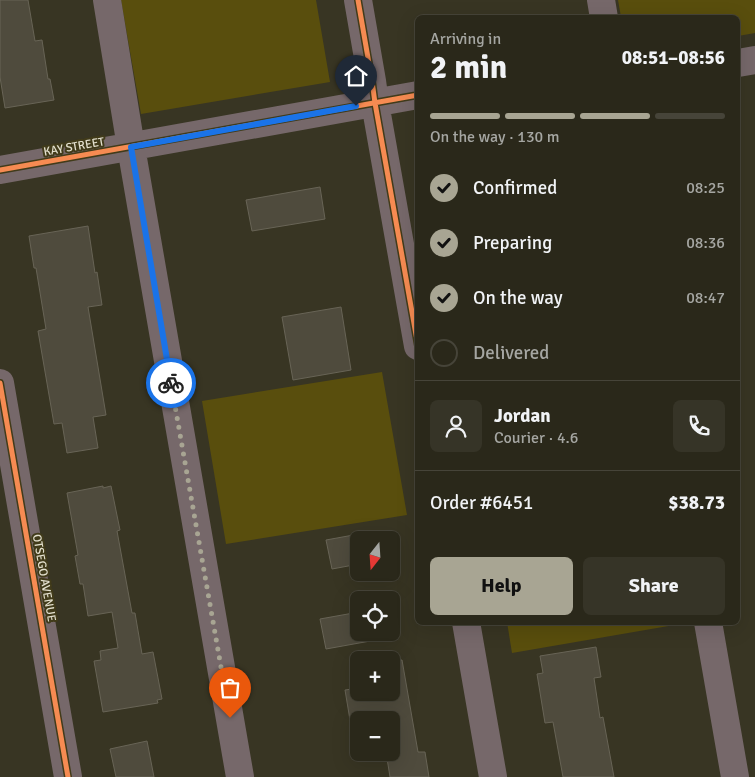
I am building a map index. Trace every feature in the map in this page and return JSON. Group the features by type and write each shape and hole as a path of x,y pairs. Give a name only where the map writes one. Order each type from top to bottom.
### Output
{"street":[{"path":"107,0 240,777"},
{"path":"358,0 415,329"},
{"path":"601,0 604,15"},
{"path":"740,63 755,60"},
{"name":"KAY STREET","path":"0,170 415,95"},
{"name":"OTSEGO AVENUE","path":"0,383 68,777"},
{"path":"467,625 493,777"},
{"path":"709,625 735,777"}],"shaded area":[{"path":"121,0 316,0 330,82 141,114"},
{"path":"618,0 755,0 755,33 740,36 740,15 621,15"},
{"path":"382,372 407,515 226,544 202,401"},
{"path":"507,625 674,625 512,653"}],"building":[{"path":"0,0 28,0 35,41 42,40 48,79 50,79 54,100 5,108 0,77"},
{"path":"320,187 325,219 252,231 246,200"},
{"path":"88,226 102,305 88,307 106,415 93,417 98,448 67,453 62,423 54,424 38,331 46,329 29,236"},
{"path":"341,307 351,370 293,380 282,317"},
{"path":"103,486 103,488 111,486 120,530 117,531 132,613 135,613 142,654 153,652 162,699 157,700 158,703 103,712 94,661 101,660 100,651 118,648 112,612 88,616 83,584 80,584 75,556 78,555 67,493"},
{"path":"350,536 350,566 332,569 326,540"},
{"path":"350,614 350,641 370,641 326,649 320,619"},
{"path":"596,647 601,677 594,678 600,718 603,717 614,777 563,777 553,722 545,723 537,674 543,673 540,656"},
{"path":"400,660 402,660 418,752 425,752 429,777 390,777 387,761 400,761 400,711 350,711 350,720 345,690 350,689 350,701 400,701"},
{"path":"147,741 154,777 116,777 110,749"}],"cycle path":[{"path":"358,0 415,329"},
{"path":"0,170 415,96"},
{"path":"0,383 68,777"}],"way so far":[{"path":"171,383 230,718"}],"route":[{"path":"171,383 131,147 356,106"}]}
